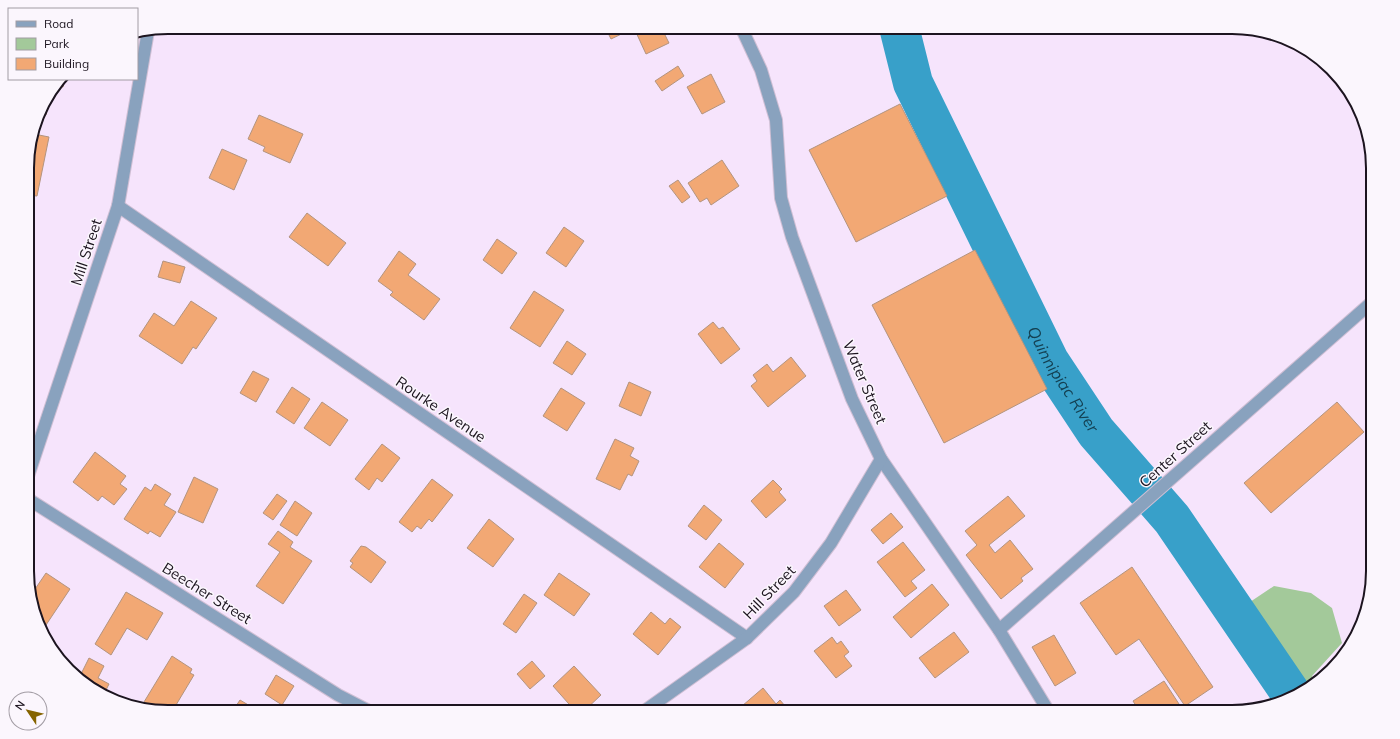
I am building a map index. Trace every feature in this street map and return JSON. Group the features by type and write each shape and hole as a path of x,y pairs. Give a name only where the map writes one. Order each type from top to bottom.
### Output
{"street":[{"name":"Water Street","path":"745,34 761,70 776,120 782,198 792,238 852,399 881,459 999,630 1045,705"},
{"name":"Mill Street","path":"34,458 118,206 147,36"},
{"name":"Rourke Avenue","path":"118,206 747,638"},
{"name":"Center Street","path":"999,630 1366,307"},
{"name":"Hill Street","path":"653,705 747,638 794,592 831,543 881,459"},
{"name":"Beecher Street","path":"34,503 338,695 357,705"}],"green space":[{"path":"1179,502 1247,604 1274,586 1311,593 1332,608 1342,643 1312,676 1313,677 1291,691 1280,696 1156,526"}],"building":[{"path":"608,34 621,34 611,39"},
{"path":"637,34 664,34 669,43 646,54"},
{"path":"678,66 684,76 662,91 655,81"},
{"path":"711,74 725,102 702,114 687,87"},
{"path":"900,104 947,196 856,242 809,150"},
{"path":"259,115 303,134 290,163 263,151 265,147 248,139"},
{"path":"39,135 49,137 37,196 34,196 34,159"},
{"path":"222,149 247,160 234,190 209,178"},
{"path":"722,160 739,186 711,205 707,198 700,202 688,183"},
{"path":"678,180 690,197 682,203 669,186"},
{"path":"307,213 346,243 328,266 289,237"},
{"path":"564,227 584,241 566,267 546,253"},
{"path":"497,239 517,253 502,274 483,260"},
{"path":"975,250 1047,389 944,443 872,305"},
{"path":"399,251 416,264 408,275 440,299 424,320 390,295 393,292 378,281"},
{"path":"163,261 185,267 180,283 158,277"},
{"path":"534,291 564,310 540,347 510,328"},
{"path":"191,301 217,318 196,349 193,347 182,364 139,336 154,313 174,326"},
{"path":"713,322 719,329 723,327 740,349 721,364 698,334"},
{"path":"567,341 586,354 572,375 553,363"},
{"path":"791,357 806,376 768,407 751,386 757,381 753,375 767,364 773,372"},
{"path":"253,371 269,379 256,402 240,393"},
{"path":"629,382 651,392 641,416 619,406"},
{"path":"292,387 310,399 294,424 276,412"},
{"path":"561,388 585,403 567,431 543,416"},
{"path":"322,402 348,420 330,446 304,428"},
{"path":"1337,402 1364,432 1271,513 1244,483"},
{"path":"615,439 634,448 630,456 639,461 632,476 628,474 620,490 596,479"},
{"path":"382,444 400,458 382,482 377,478 369,490 355,479"},
{"path":"95,452 126,476 120,484 127,489 114,505 102,496 98,501 73,482"},
{"path":"194,477 218,489 203,523 178,512"},
{"path":"432,479 453,495 432,522 429,519 421,529 417,526 412,532 399,522"},
{"path":"773,480 782,489 779,492 786,500 766,518 751,501"},
{"path":"155,484 171,494 164,505 176,512 160,537 150,531 148,534 124,519 145,487 151,491"},
{"path":"277,494 287,501 273,520 263,513"},
{"path":"1008,496 1025,516 989,545 995,553 1010,540 1033,569 1021,578 1023,581 1001,599 966,555 977,545 965,531"},
{"path":"295,501 312,513 297,536 280,525"},
{"path":"704,505 722,520 706,540 688,526"},
{"path":"891,513 903,527 883,544 871,530"},
{"path":"489,519 514,539 493,567 467,548"},
{"path":"278,531 293,542 290,547 312,561 283,604 256,586 280,552 268,544"},
{"path":"903,542 925,570 911,581 917,588 905,597 877,562"},
{"path":"719,543 744,564 725,588 699,567"},
{"path":"361,546 366,547 386,562 371,583 350,567 353,563 350,561"},
{"path":"1132,567 1213,687 1184,705 1139,639 1116,655 1080,603"},
{"path":"46,573 70,589 46,625 39,606 35,589"},
{"path":"559,573 590,594 574,616 544,595"},
{"path":"932,584 949,605 911,638 893,617"},
{"path":"846,590 861,610 839,626 824,606"},
{"path":"126,592 163,613 147,640 127,628 111,655 95,644"},
{"path":"524,594 537,603 516,633 503,624"},
{"path":"651,612 665,624 670,618 681,627 658,655 633,634"},
{"path":"954,632 969,652 935,678 919,658"},
{"path":"1054,635 1076,673 1055,686 1032,647"},
{"path":"832,637 837,644 841,641 849,652 844,656 852,666 836,678 814,651"},
{"path":"172,656 192,669 190,673 194,675 176,705 151,704 144,702"},
{"path":"89,658 104,666 98,678 109,684 106,690 101,687 82,673"},
{"path":"532,661 545,676 530,689 517,674"},
{"path":"574,666 601,695 590,705 570,705 553,686"},
{"path":"276,675 294,686 282,705 265,694"},
{"path":"1164,681 1179,704 1136,705 1133,701"},
{"path":"763,688 776,704 780,700 784,705 743,705"},
{"path":"240,700 248,705 237,705"}],"waterway":[{"name":"Quinnipiac River","path":"901,34 913,83 1049,361 1096,432 1172,519 1290,692"}]}
